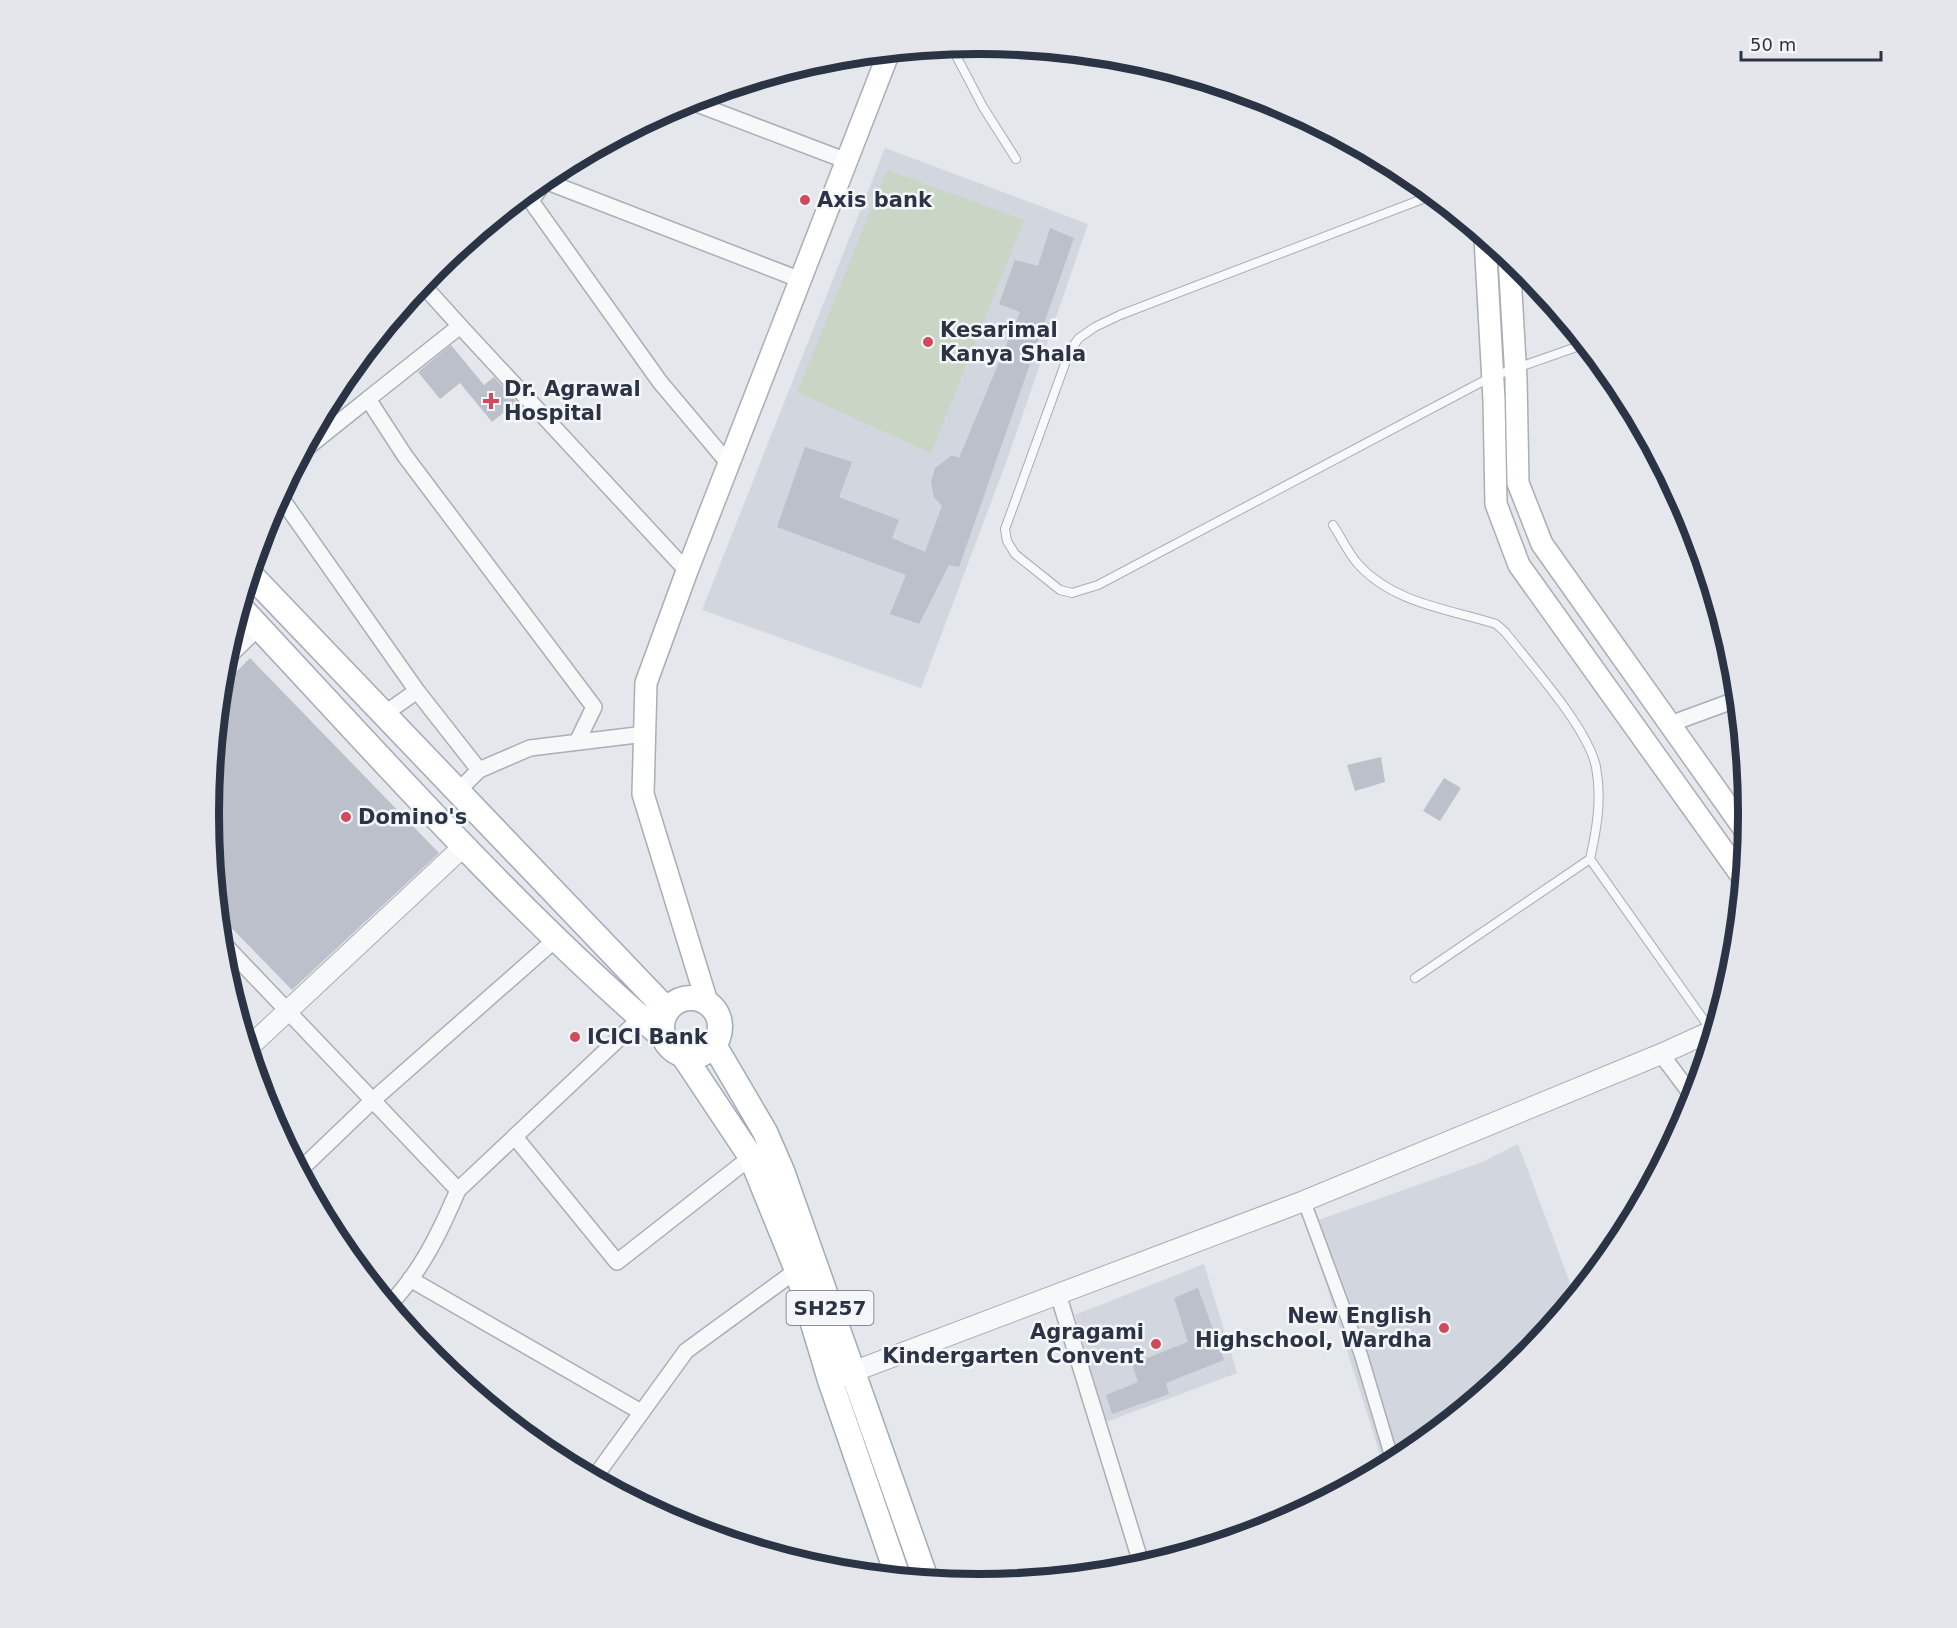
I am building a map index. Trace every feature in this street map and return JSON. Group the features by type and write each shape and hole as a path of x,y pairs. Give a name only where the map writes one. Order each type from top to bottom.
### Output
{"main road":[{"path":"256,580 458,792 654,1006 663,1037 674,1052 683,1055 702,1054 714,1046 720,1034 718,1015 704,992 643,794 646,683 687,571 886,60"},
{"path":"1485,248 1496,504 1519,565 1736,869"},
{"path":"1510,271 1516,369 1518,483 1542,544 1738,819"},
{"path":"245,613 465,845 557,938 654,1006"},
{"path":"654,1006 684,992 704,992"},
{"name":"SH257","path":"714,1046 765,1132 774,1153 923,1571"},
{"name":"SH257","path":"683,1055 751,1157 797,1270 830,1380 895,1569"}],"street":[{"path":"704,106 847,161"},
{"path":"554,184 801,280"},
{"path":"530,201 660,382 729,464"},
{"path":"428,291 687,571"},
{"path":"317,440 460,326"},
{"path":"368,399 405,456 594,707 577,742"},
{"path":"285,504 417,690 479,770"},
{"path":"237,648 259,627"},
{"path":"384,714 417,690"},
{"path":"1670,724 1730,702"},
{"path":"458,792 479,770 530,748 645,734"},
{"path":"254,1043 465,845"},
{"path":"305,1165 373,1100 557,938"},
{"path":"232,953 458,1190"},
{"path":"394,1299 436,1240 458,1190 654,1006"},
{"path":"830,1380 1304,1201 1661,1054 1706,1033"},
{"path":"1661,1054 1687,1089"},
{"path":"515,1137 617,1262 751,1157"},
{"path":"1304,1201 1361,1355 1390,1453"},
{"path":"598,1472 686,1351 797,1270"},
{"path":"410,1279 641,1412"},
{"path":"1058,1294 1139,1556"}],"lane":[{"path":"956,55 983,107 1016,159"},
{"path":"1424,199 1120,315 1079,338 1070,350 1005,530 1007,541 1015,554 1060,590 1072,593 1084,590 1108,580 1491,377 1578,347"},
{"path":"1333,525 1356,562 1402,597 1496,624 1505,632 1582,735 1596,767 1599,815 1590,859 1415,978"},
{"path":"1590,859 1709,1024"}],"shaded area":[{"name":"Kesarimal Kanya Shala","path":"885,148 1088,224 1007,460 921,688 702,610"},
{"name":"New English Highschool, Wardha","path":"1518,1144 1572,1288 1516,1351 1480,1385 1441,1417 1381,1458 1307,1224 1480,1163"},
{"name":"Agragami Kindergarten Convent","path":"1204,1264 1237,1373 1106,1422 1075,1315"}],"green space":[{"path":"887,170 1024,220 931,453 797,392"}],"building":[{"path":"1050,228 1074,238 959,567 949,565 919,624 890,614 906,575 777,527 805,447 852,462 839,497 899,520 892,538 925,552 942,506 934,497 931,482 935,468 952,455 959,458 1020,312 999,304 1015,260 1038,266"},
{"path":"451,345 484,385 494,377 517,402 492,422 460,383 440,399 418,372"},
{"path":"250,658 439,853 292,990 227,923 220,864 219,814 220,764 231,677"},
{"path":"1381,757 1385,782 1355,791 1347,765"},
{"path":"1444,778 1461,788 1440,821 1423,811"},
{"path":"1198,1288 1224,1360 1166,1383 1169,1394 1112,1414 1106,1395 1138,1382 1132,1364 1188,1342 1174,1298"}],"place":[{"name":"Axis bank","path":"805,200"},
{"name":"Kesarimal Kanya Shala","path":"928,342"},
{"name":"Dr. Agrawal Hospital","path":"491,401"},
{"name":"Domino's","path":"346,817"},
{"name":"ICICI Bank","path":"575,1037"},
{"name":"New English Highschool, Wardha","path":"1444,1328"},
{"name":"Agragami Kindergarten Convent","path":"1156,1344"}]}
